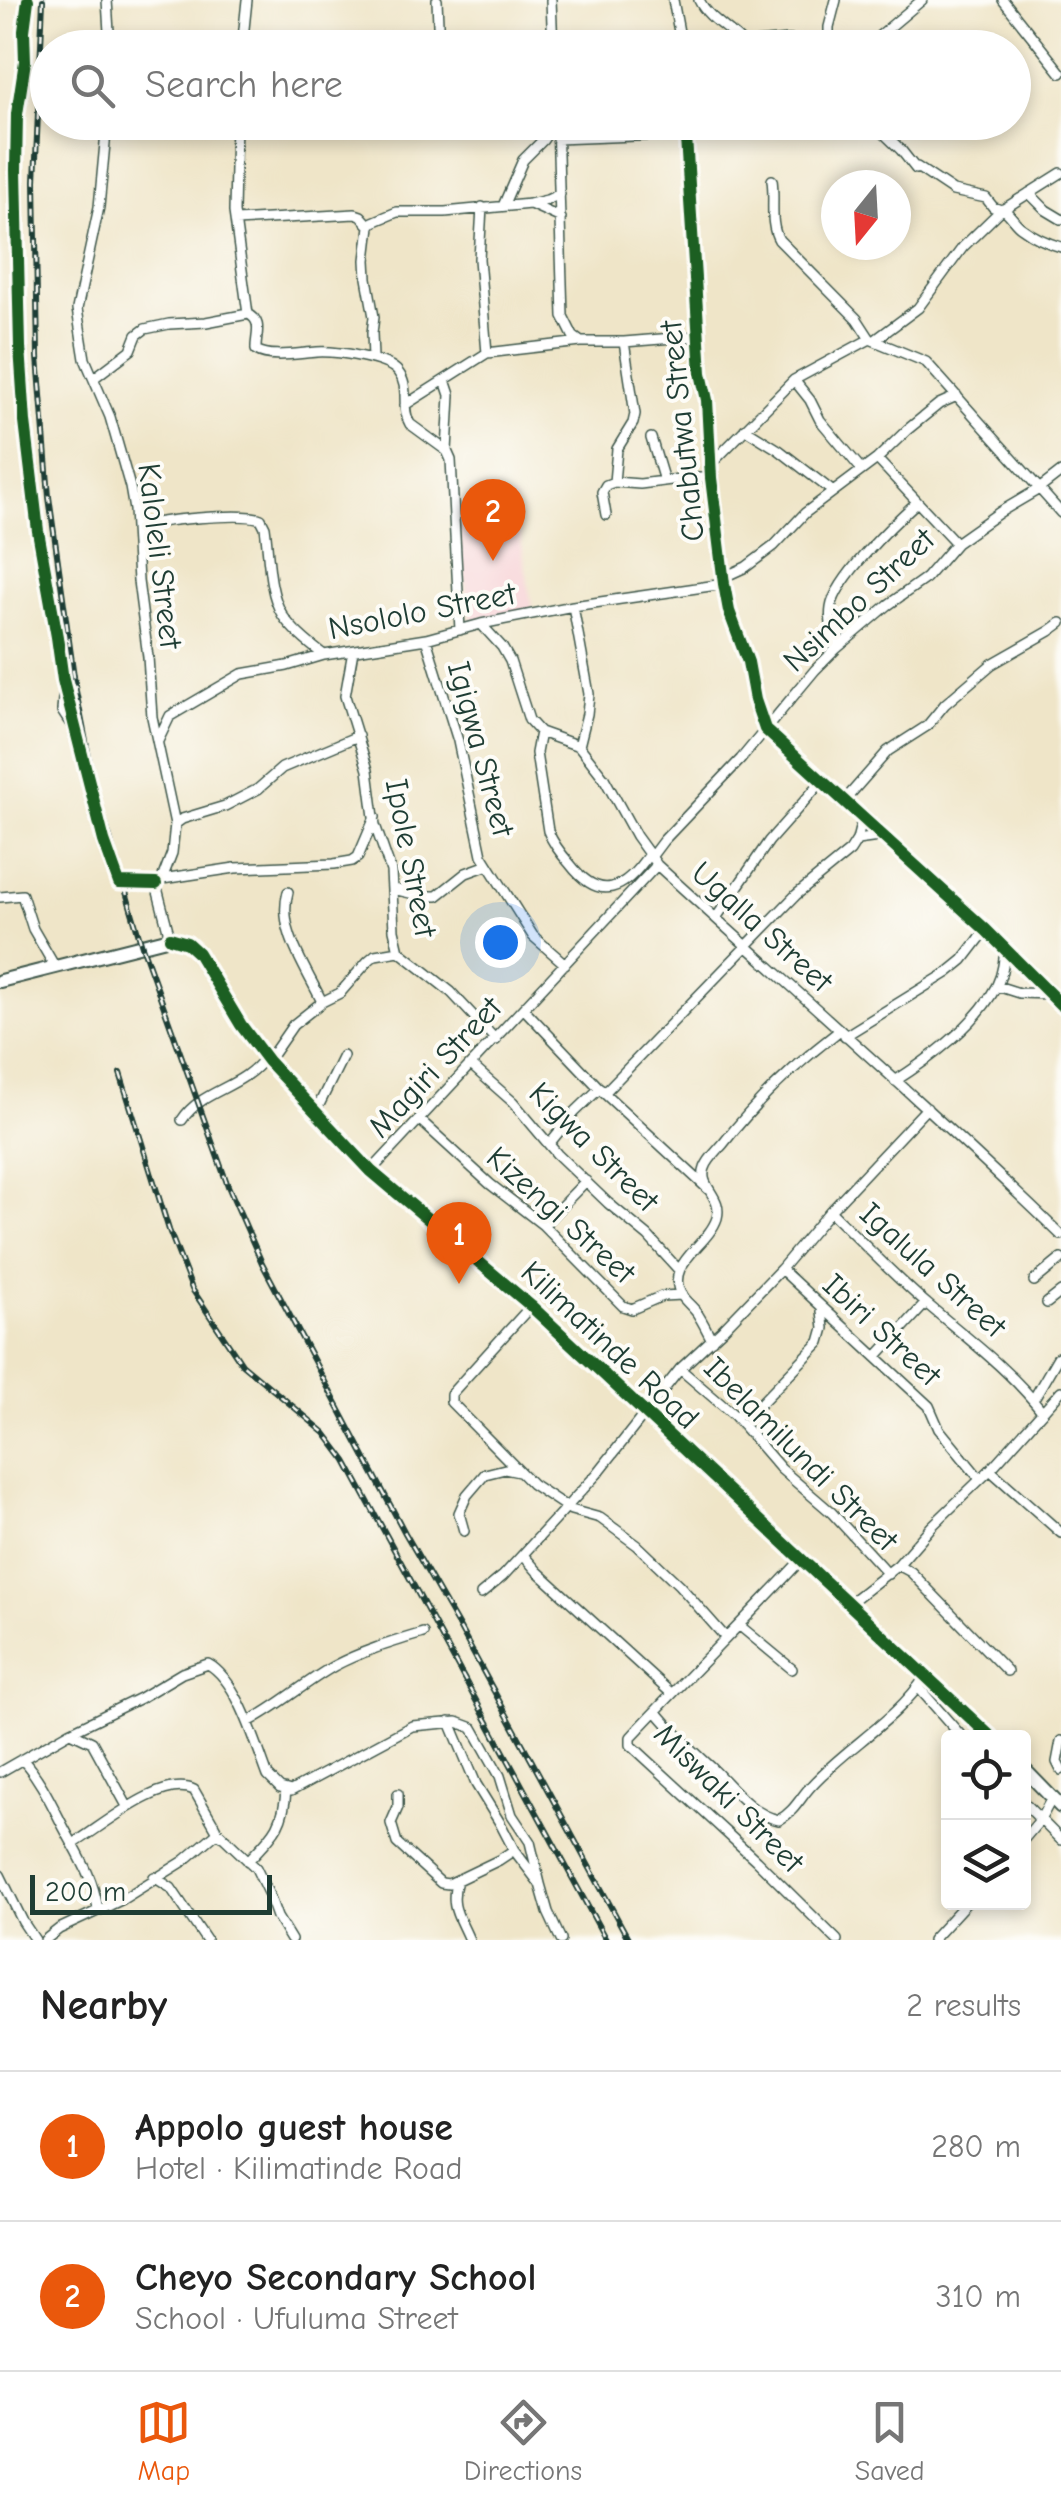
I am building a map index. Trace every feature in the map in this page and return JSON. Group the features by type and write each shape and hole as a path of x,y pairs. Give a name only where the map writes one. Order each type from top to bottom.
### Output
{"main road":[{"path":"0,981 170,938"},
{"name":"Kilimatinde Road","path":"170,938 187,942 198,953 266,1059 371,1171 531,1306 848,1604 922,1682 982,1730"},
{"path":"1031,1776 1057,1802"}],"street":[{"path":"28,0 17,114 16,182 25,422 38,531 64,685 104,841 119,883 159,881 235,868 352,861 358,857 374,817"},
{"path":"107,0 109,30"},
{"path":"244,30 247,0"},
{"path":"437,0 439,30"},
{"path":"551,0 552,30"},
{"path":"672,0 679,30"},
{"path":"698,0 708,14 729,30"},
{"path":"829,30 836,0"},
{"path":"886,30 922,0"},
{"path":"1003,0 1027,30"},
{"path":"1031,36 1061,74"},
{"name":"Kaloleli Street","path":"105,140 99,207 77,309 85,359 120,449 130,487 152,718 175,824 172,853 159,881 170,938"},
{"path":"236,140 234,212 248,314"},
{"path":"503,206 523,160 543,140"},
{"path":"557,140 564,316 572,336 581,342"},
{"name":"Chabutwa Street","path":"686,140 701,373 724,580 729,611 748,662 765,728"},
{"path":"891,140 917,168 953,191 986,198 993,207 1010,213 1023,229 1046,244 1061,247"},
{"path":"711,464 794,380 872,339 918,308 963,247 1002,210 1061,173"},
{"path":"772,180 773,230 778,240 872,339 926,362 1061,512"},
{"path":"1029,193 1061,220"},
{"path":"373,358 373,304 366,260 373,222 397,212 530,204 560,194"},
{"path":"530,204 561,218"},
{"path":"482,207 479,259 487,353"},
{"path":"236,221 355,214 370,226"},
{"path":"94,378 131,350 137,334 146,329 248,314 258,324 256,347 260,354 323,351 373,358 397,369 402,379 404,413 410,424 448,451"},
{"path":"405,405 487,353 581,342 698,336"},
{"path":"614,482 617,448 635,414 624,342"},
{"path":"445,380 450,395 448,451 460,630"},
{"path":"794,380 820,420 862,470"},
{"path":"724,580 774,546 805,513 877,460 939,404 957,396"},
{"path":"746,430 832,491"},
{"path":"651,438 664,480"},
{"path":"877,460 956,543"},
{"name":"Nsimbo Street","path":"653,859 663,842 836,648 926,578 956,543 1061,472"},
{"path":"606,514 602,492 614,482 640,484 711,478"},
{"path":"836,648 830,610 834,597 879,540 917,502"},
{"path":"135,528 181,519 247,516 261,520 278,607 298,634 324,655"},
{"name":"Nsololo Street","path":"158,742 170,716 242,674 324,655 426,639 480,624 724,580"},
{"path":"480,624 510,661 529,720 540,732 579,746 589,694 573,606"},
{"path":"845,800 888,751 927,726 945,704 992,664 1061,623"},
{"name":"Igigwa Street","path":"426,639 458,741 479,847 533,936 565,964"},
{"name":"Ipole Street","path":"353,650 346,696 391,872 399,950 451,992 496,1040"},
{"path":"765,728 886,836 1061,1004"},
{"path":"540,732 536,753 548,831 578,875 593,885 618,886 653,859"},
{"path":"175,824 224,806 258,789 282,768 358,736"},
{"name":"Ugalla Street","path":"579,746 604,778 630,827 653,859 1061,1235"},
{"path":"716,918 755,859 823,780"},
{"path":"549,1144 575,1112 602,1090 796,895 838,862 856,840 863,816"},
{"path":"856,840 886,836"},
{"name":"Magiri Street","path":"371,1171 565,964 653,859"},
{"path":"394,889 437,896 466,873 488,866"},
{"path":"288,892 285,911 294,944 322,1002"},
{"path":"0,897 22,895 33,930 55,967"},
{"path":"712,1340 678,1285 678,1269 704,1241 716,1221 718,1203 704,1180 709,1161 806,1056 947,973 963,960 986,930"},
{"path":"895,1080 955,1036 996,986 1004,947"},
{"path":"182,1120 199,1102 246,1078 293,1025 322,1002 340,994 376,955 399,950"},
{"path":"996,986 1019,993 1050,994"},
{"path":"524,1009 602,1090 713,1193"},
{"path":"315,1112 343,1056"},
{"name":"Kigwa Street","path":"471,1064 678,1269"},
{"path":"481,1594 523,1555 608,1461 680,1369 780,1269 927,1108"},
{"name":"Kizengi Street","path":"420,1120 490,1184 543,1225 623,1306 632,1309 662,1296 682,1295"},
{"path":"543,1225 586,1182"},
{"name":"Igalula Street","path":"830,1211 926,1303 985,1351 1042,1410"},
{"path":"1034,1281 1061,1259"},
{"name":"Ibiri Street","path":"780,1269 928,1406 939,1430 980,1479"},
{"path":"1047,1304 1061,1292"},
{"path":"876,1356 926,1303"},
{"path":"531,1306 450,1398 455,1407 532,1484 571,1510 600,1518 637,1545 680,1585 726,1638"},
{"path":"735,1416 760,1404 820,1342 824,1328 822,1308"},
{"path":"1034,1400 1058,1358"},
{"name":"Ibelamilundi Street","path":"680,1369 735,1416 781,1469 832,1512 888,1574"},
{"path":"848,1604 898,1565 1061,1391"},
{"path":"464,1530 459,1512 485,1474 505,1469 522,1472"},
{"path":"990,1470 1061,1534"},
{"path":"523,1555 672,1694"},
{"name":"Miswaki Street","path":"801,1560 632,1737 632,1745 837,1940"},
{"path":"898,1565 912,1572 1007,1671"},
{"path":"740,1626 792,1669"},
{"path":"248,1722 336,1665 423,1633"},
{"path":"0,1772 182,1673 208,1664 222,1674 248,1722 268,1776 286,1790 311,1782 412,1726 466,1724 477,1732 500,1776 512,1816 530,1842 548,1912 561,1940"},
{"path":"656,1711 680,1740 742,1798 762,1814 779,1820 922,1682 957,1730"},
{"path":"450,1722 476,1784 514,1850 540,1884"},
{"path":"70,1732 92,1742 127,1806"},
{"path":"1061,1741 1057,1762 1061,1770"},
{"path":"22,1759 41,1781 94,1885 98,1909"},
{"path":"73,1844 127,1806 175,1786 188,1787 194,1790 218,1832 256,1868 287,1939"},
{"path":"248,1861 279,1826 286,1790"},
{"path":"398,1794 398,1807 391,1823 397,1843 441,1884 449,1884 514,1850"},
{"path":"1031,1831 1057,1802"},
{"path":"1031,1810 1061,1840"},
{"path":"45,1940 184,1861 218,1832"},
{"path":"0,1874 35,1940"},
{"path":"154,1878 171,1888 206,1940"},
{"path":"457,1880 453,1902 469,1940"},
{"path":"932,1940 959,1910"}],"shaded area":[{"path":"514,498 533,613 472,623 453,508"}],"railway":[{"path":"42,30 43,0"},
{"path":"37,140 38,357 49,497 76,691 95,787 142,946 228,1186 262,1263 629,1940"},
{"path":"120,1073 169,1230 192,1289 242,1364 325,1433 346,1461 606,1940"}],"cycle path":[{"path":"28,0 16,170 20,347 38,531 63,680 104,841 119,883 156,884"},
{"path":"686,140 701,373 707,400 711,478 724,584 765,729 986,930 1061,1005"},
{"path":"170,938 187,943 198,953 241,1025 268,1061 371,1171 531,1306 983,1730"}],"place":[{"name":"Cheyo Secondary School","path":"493,561"},
{"name":"Appolo guest house","path":"459,1284"}]}
